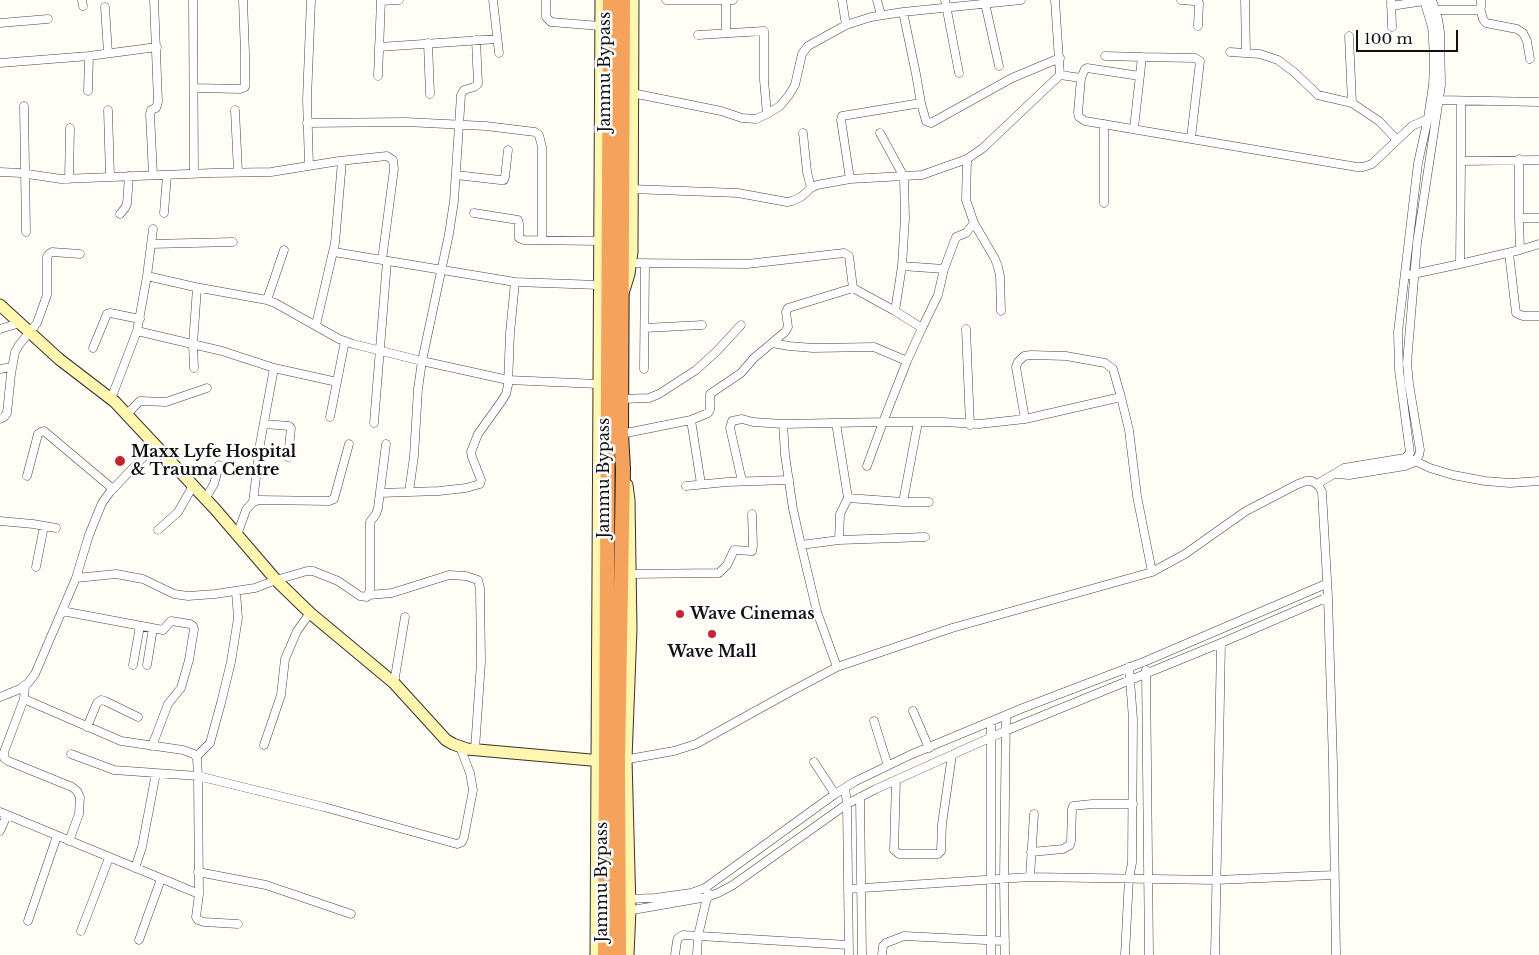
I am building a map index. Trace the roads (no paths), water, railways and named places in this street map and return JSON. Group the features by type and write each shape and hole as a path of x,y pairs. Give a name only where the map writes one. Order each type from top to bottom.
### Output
{"highway":[{"name":"Jammu Bypass","path":"610,0 612,760 625,905 619,955"},
{"name":"Jammu Bypass","path":"605,955 623,469 621,434 622,295 626,263 623,0"}],"street":[{"path":"153,175 150,110 158,105 154,0"},
{"path":"193,0 194,173"},
{"path":"195,88 240,89 245,87 242,0"},
{"path":"310,166 307,77 311,0"},
{"path":"378,76 381,0 399,0"},
{"path":"493,0 499,53"},
{"path":"546,0 546,17 550,22 600,26"},
{"path":"601,0 598,384 612,760"},
{"path":"633,0 631,189 626,263 747,264 844,253 849,256 853,288"},
{"path":"666,0 733,0"},
{"path":"726,0 726,33"},
{"path":"842,0 846,25"},
{"path":"877,0 881,15"},
{"path":"632,93 756,119 780,106 789,95 795,85 802,54 805,49 813,42 846,25 881,15 946,4 1021,0"},
{"path":"631,189 738,193 787,202 801,197 811,188 822,183 850,179 928,174 967,159 984,148 1060,76 1055,0"},
{"path":"1181,0 1194,1 1199,4 1198,26"},
{"path":"1246,0 1246,54"},
{"path":"987,2 999,66"},
{"path":"1392,27 1391,3 1430,3 1477,10 1481,4"},
{"path":"1336,474 1349,475 1405,466 1415,462 1420,450 1407,363 1413,274 1440,100 1440,32 1430,3"},
{"path":"1317,484 1344,468 1402,458 1410,453 1400,378 1398,332 1416,182 1428,118 1434,64 1430,3"},
{"path":"946,4 959,73"},
{"path":"1481,4 1482,19 1486,22 1523,33 1527,41 1530,60"},
{"path":"105,7 108,53"},
{"path":"903,12 921,103 926,121 931,124 1012,78 1060,58"},
{"path":"0,23 48,19"},
{"path":"698,35 764,31 764,80 767,114"},
{"path":"1349,36 1352,103"},
{"path":"409,492 422,361 449,234 456,174 461,93 478,84 476,40"},
{"path":"379,47 498,40"},
{"path":"428,43 430,94"},
{"path":"0,63 89,56 157,47"},
{"path":"1230,52 1260,54 1278,60 1294,72 1318,95 1352,103 1378,121 1397,140"},
{"path":"88,91 89,56"},
{"path":"1105,56 1195,58 1200,61 1191,138"},
{"path":"1134,128 1142,57"},
{"path":"1140,76 1085,69 1081,78 1079,118 1085,121 1363,167 1372,164 1412,126 1437,116"},
{"path":"1060,76 1081,78"},
{"path":"1440,100 1539,102"},
{"path":"1460,264 1461,101"},
{"path":"850,179 842,116 921,103"},
{"path":"24,106 26,232"},
{"path":"108,110 110,177"},
{"path":"234,110 238,172"},
{"path":"308,123 406,122 459,124 530,131 539,135 542,147 542,240"},
{"path":"1104,124 1104,203"},
{"path":"69,179 70,128"},
{"path":"804,133 807,172 811,188"},
{"path":"880,133 904,177 905,218 902,266 896,311"},
{"path":"456,174 504,180 508,150"},
{"path":"0,172 69,179 194,173 271,172 383,155 393,160 394,169 385,260 381,351 374,423"},
{"path":"967,159 966,200 974,223 998,267 1001,311"},
{"path":"1519,160 1520,250"},
{"path":"1461,161 1539,160"},
{"path":"316,325 334,252 342,161"},
{"path":"164,213 167,175"},
{"path":"120,214 127,204 129,176"},
{"path":"1416,182 1427,183"},
{"path":"474,213 518,220 519,238 524,240 600,241"},
{"path":"1519,218 1539,218"},
{"path":"867,466 907,361 938,295 944,269 956,237 966,233 974,223"},
{"path":"111,399 140,319 153,228"},
{"path":"151,244 233,242"},
{"path":"1404,276 1460,264 1510,258 1520,250 1539,244"},
{"path":"267,300 284,250"},
{"path":"0,419 6,413 16,348 37,323 47,295 47,257 52,252 80,254"},
{"path":"334,252 514,282 599,285"},
{"path":"1510,258 1516,313 1523,316 1539,316"},
{"path":"644,369 646,263"},
{"path":"902,266 944,269"},
{"path":"147,276 197,288 267,300 345,341 422,361 508,380 598,384"},
{"path":"380,493 448,490 480,484 481,480 471,452 478,434 506,394 514,282"},
{"path":"194,368 193,344 197,288"},
{"path":"621,434 691,420 708,413 710,410 710,394 741,373 754,358 787,330 786,311 788,308 853,288 896,311 922,328"},
{"path":"0,305 59,359 111,399 127,414 276,580 310,613 394,684 441,734 453,744 474,749 612,760 674,751 696,744 838,667 952,628 1152,572 1185,554 1246,511 1306,481 1317,484 1322,492 1328,597 1336,955"},
{"path":"93,348 107,314 140,319"},
{"path":"0,329 20,324"},
{"path":"646,328 702,325"},
{"path":"622,399 649,398 659,394 696,370 741,325"},
{"path":"966,329 970,425"},
{"path":"137,331 222,351 274,368 337,382"},
{"path":"330,417 345,341"},
{"path":"772,343 813,348 874,347 907,361"},
{"path":"1025,419 1016,367 1024,356 1066,356 1105,364 1113,370 1129,430 1137,496 1152,572"},
{"path":"0,369 12,367"},
{"path":"253,502 274,368"},
{"path":"127,414 140,401 166,402 207,388"},
{"path":"742,481 730,428 733,420 742,419 751,422 782,424 943,422 970,425 1025,419 1120,397"},
{"path":"691,420 701,484"},
{"path":"903,502 918,422"},
{"path":"836,423 848,498 840,514 839,540"},
{"path":"264,424 289,426 291,428 288,457"},
{"path":"782,424 785,455 801,544 817,612 838,667"},
{"path":"27,476 38,434 44,431 113,489"},
{"path":"237,535 246,510 253,502 259,500 329,501 334,499 348,444"},
{"path":"369,595 370,522 377,512 386,444"},
{"path":"0,697 25,685 35,674 76,578 89,535 102,503 154,445"},
{"path":"1407,456 1415,462 1453,475 1497,483 1539,481"},
{"path":"205,499 214,484 219,465"},
{"path":"596,955 612,760 631,629 629,491 623,469"},
{"path":"686,486 742,481 789,480"},
{"path":"158,530 178,512 193,486"},
{"path":"848,498 929,502"},
{"path":"630,574 719,573 727,565 734,550 752,550 752,514"},
{"path":"0,523 56,528"},
{"path":"36,566 44,526"},
{"path":"801,544 839,540 925,538"},
{"path":"76,578 116,574 143,579 166,591 181,596 236,592 255,588 306,571 313,571 338,581 360,596 367,597 369,595 392,593 413,588 449,575 466,576 476,579 480,582 482,662 474,749"},
{"path":"625,905 691,892 711,884 835,794 888,766 1006,715 1129,668 1326,584"},
{"path":"196,757 210,743 231,662 238,618 236,592"},
{"path":"625,905 707,897 718,893 733,885 860,797 1005,731 1147,674 1328,597"},
{"path":"62,611 164,630 171,621 193,626 189,660 181,688 168,704 152,746"},
{"path":"264,745 280,695 286,659 297,631 310,613"},
{"path":"394,684 405,617"},
{"path":"132,665 140,626"},
{"path":"147,665 153,628"},
{"path":"1215,955 1221,643"},
{"path":"1146,660 1149,955"},
{"path":"1125,955 1129,878 1132,863 1133,804 1133,720 1129,668"},
{"path":"25,685 24,699 4,752 4,758 72,787 77,791 80,797 79,814 69,841"},
{"path":"24,699 122,741 189,752 197,758 199,894 196,917 198,920 238,924"},
{"path":"87,727 97,703 101,700 138,717"},
{"path":"913,711 929,748"},
{"path":"1005,955 1006,715"},
{"path":"874,722 888,766"},
{"path":"991,722 991,955"},
{"path":"71,754 114,770 198,776 324,807 457,844 462,842 464,837 473,790 470,773 460,747"},
{"path":"896,780 894,850 900,854 938,854 941,851 942,824 952,755"},
{"path":"814,762 835,794"},
{"path":"135,868 142,847 156,773"},
{"path":"845,788 848,804 849,955"},
{"path":"860,797 862,955"},
{"path":"1031,852 1063,849 1070,845 1072,809 1074,806 1133,804"},
{"path":"0,831 3,814 199,894"},
{"path":"1030,877 1034,814"},
{"path":"28,921 56,836"},
{"path":"81,932 109,858"},
{"path":"198,872 266,885 351,914"},
{"path":"848,889 1030,877 1216,880 1334,875"},
{"path":"139,940 161,879"},
{"path":"697,955 698,936 711,884"},
{"path":"625,905 628,955"},
{"path":"675,955 677,941 680,936 848,945"},
{"path":"882,955 883,946 886,942 904,936 1005,941"}],"place":[{"name":"Maxx Lyfe Hospital & Trauma Centre","path":"120,461"},
{"name":"Wave Cinemas","path":"680,614"},
{"name":"Wave Mall","path":"712,634"}]}
